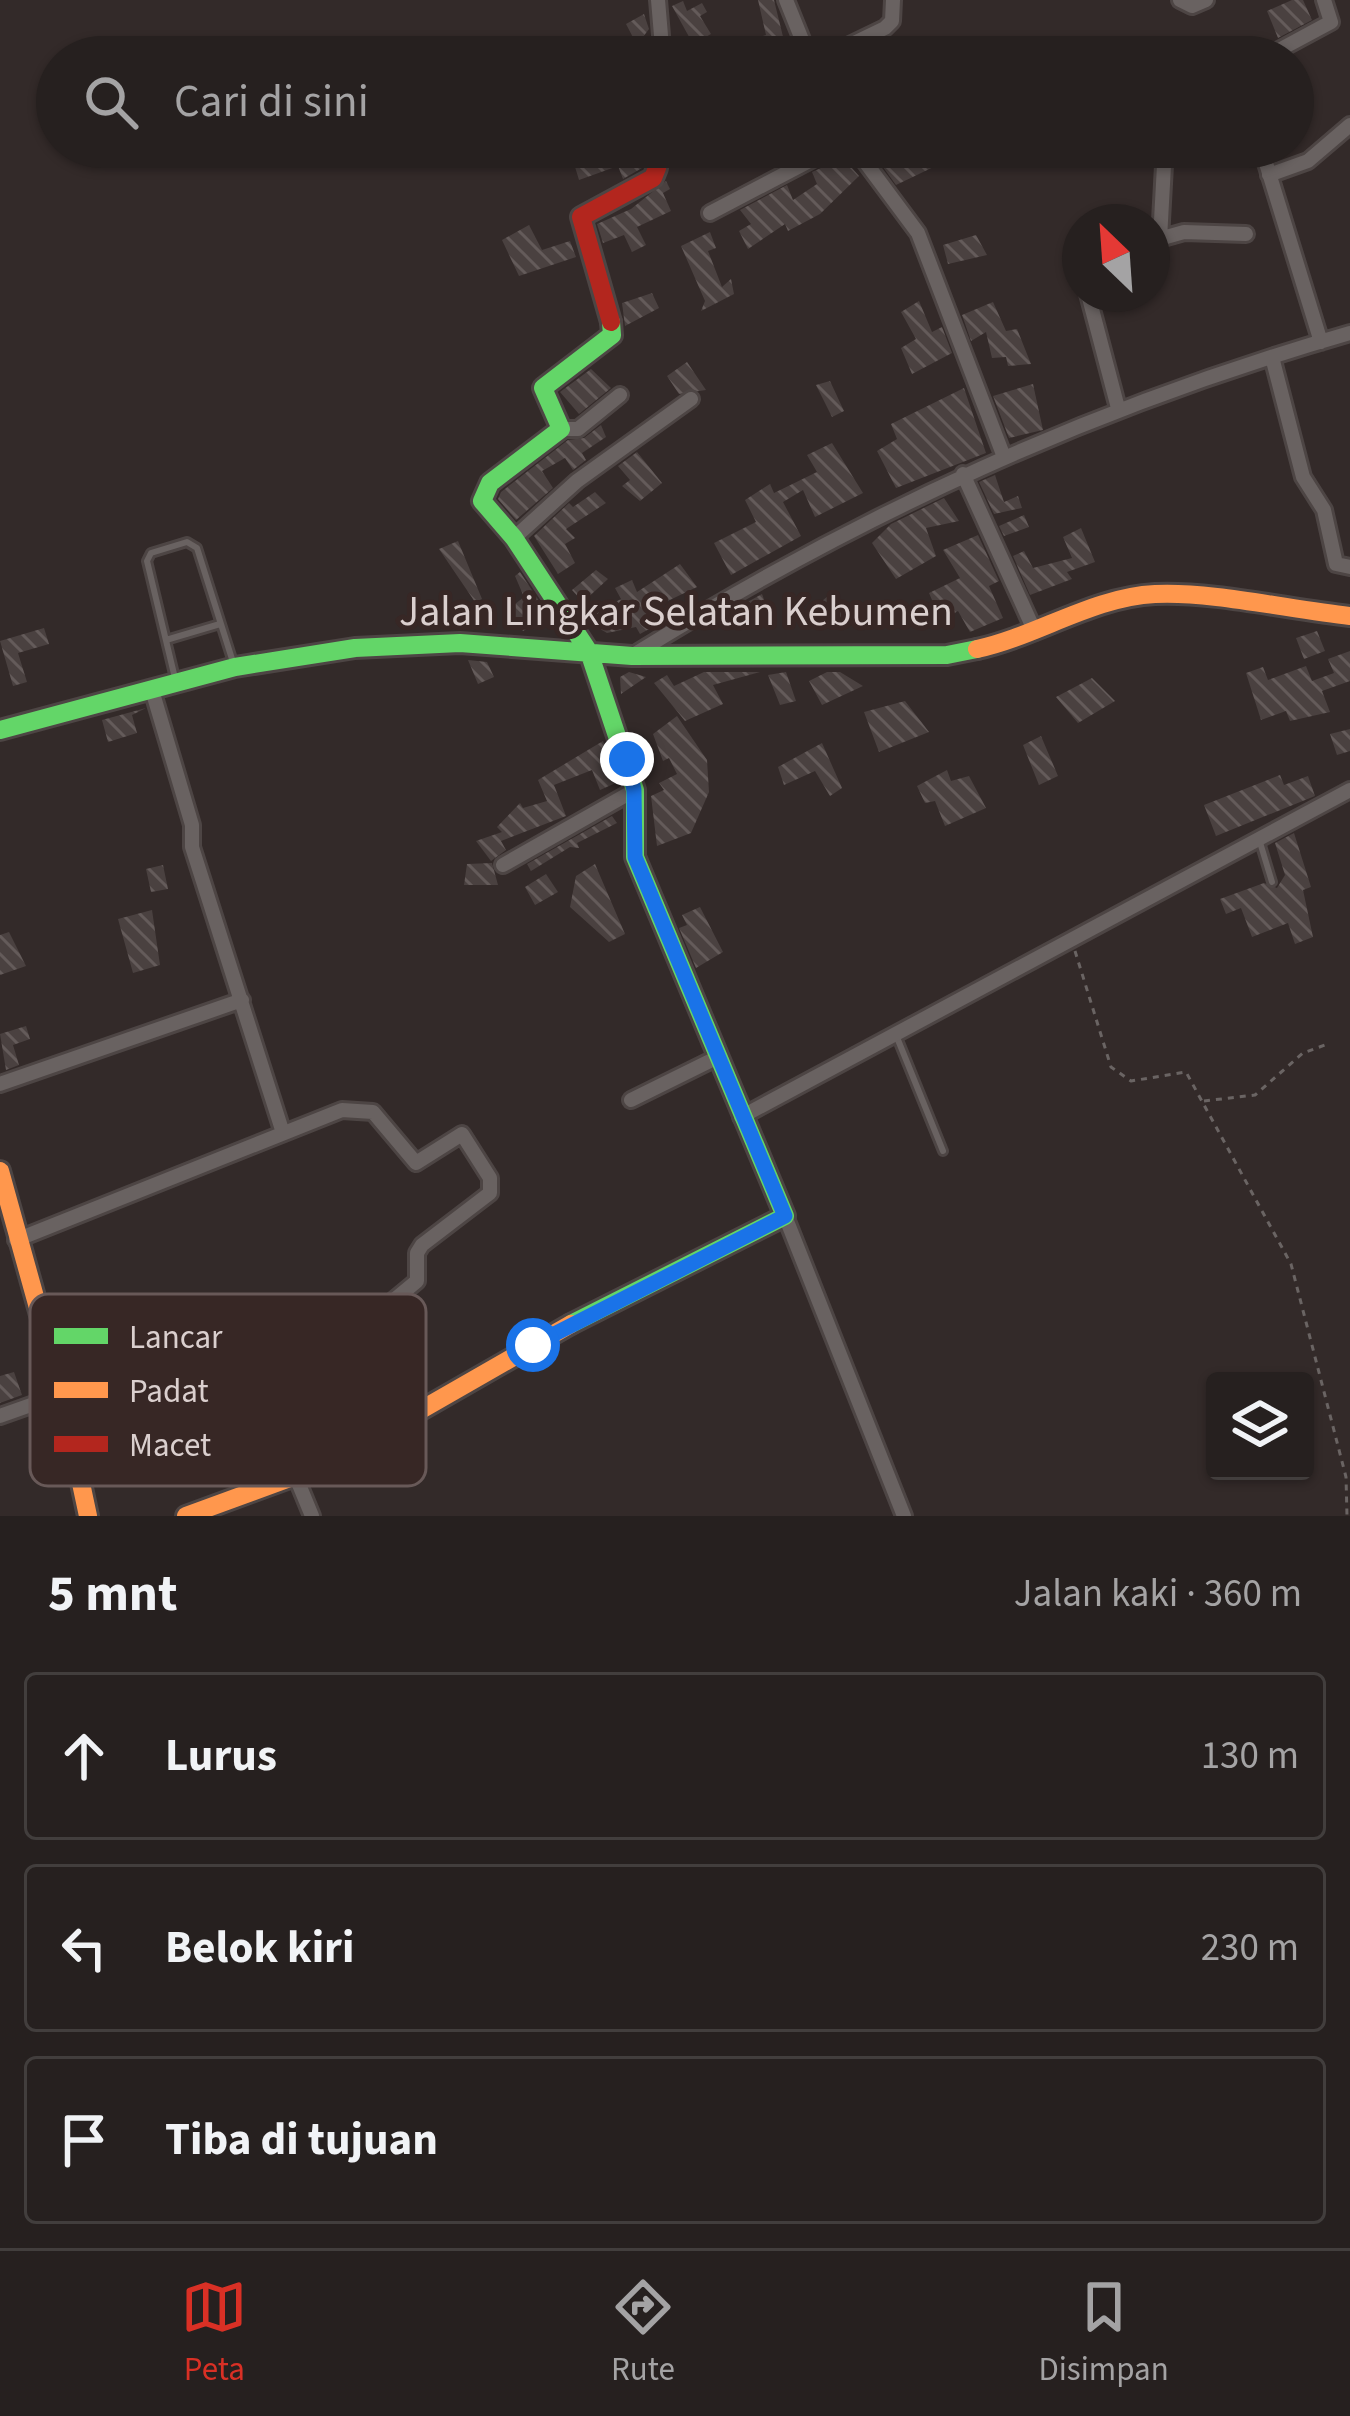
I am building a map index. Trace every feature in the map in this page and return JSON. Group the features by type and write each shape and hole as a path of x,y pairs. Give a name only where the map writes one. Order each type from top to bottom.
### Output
{"main road":[{"path":"426,1410 533,1345 785,1216 635,857 634,790 589,652 514,538 485,508 483,493 561,429 543,388 611,335 609,305 580,217 653,178 658,168"},
{"name":"Jalan Lingkar Selatan Kebumen","path":"0,730 235,668 414,644 632,656 947,655 1035,632 1100,606 1155,594 1350,616"},
{"path":"0,1171 32,1294"},
{"path":"82,1486 88,1516"},
{"path":"186,1516 285,1486"}],"street":[{"path":"658,0 661,36"},
{"path":"786,0 800,36"},
{"path":"868,36 885,28 895,11 892,0"},
{"path":"1180,0 1192,6 1207,0"},
{"path":"1307,36 1330,24 1324,0"},
{"path":"1314,156 1350,125"},
{"path":"710,213 796,168"},
{"path":"870,168 918,233 1004,457"},
{"path":"1159,204 1163,168"},
{"path":"1267,168 1321,342"},
{"path":"1269,176 1290,168"},
{"path":"1170,236 1184,232 1246,234"},
{"path":"1093,312 1118,408"},
{"path":"632,656 775,567 964,474 1118,408 1350,333"},
{"path":"1272,357 1303,477 1324,510 1336,564 1350,568"},
{"path":"561,429 578,429 620,395"},
{"path":"514,538 577,481 691,399"},
{"path":"964,474 1035,632"},
{"path":"152,690 192,825 192,847 284,1133"},
{"path":"502,865 634,790"},
{"path":"741,1117 1350,790"},
{"path":"0,1084 242,1000"},
{"path":"631,1100 716,1058"},
{"path":"16,1240 356,1107 373,1112 416,1163 462,1134 490,1178 490,1193 484,1202 422,1245 417,1253 417,1281 401,1294"},
{"path":"785,1216 904,1516"},
{"path":"0,1416 30,1405"},
{"path":"300,1486 312,1516"}],"lane":[{"path":"176,683 147,561 151,553 187,542 197,548 235,668"},
{"path":"166,640 221,624"},
{"path":"1259,838 1272,882"},
{"path":"895,1031 944,1151"}],"path":[{"path":"1070,938 1111,1067 1131,1081 1186,1072 1291,1264 1346,1477 1347,1516"},
{"path":"1202,1102 1255,1095 1303,1053 1325,1045"}],"building":[{"path":"758,0 774,0 783,36 766,35"},
{"path":"1303,0 1312,20 1277,36 1267,11"},
{"path":"683,1 687,11 702,3 707,12 700,16 711,34 689,36 672,6"},
{"path":"644,14 649,29 644,36 632,36 626,24"},
{"path":"575,168 612,168 579,180"},
{"path":"619,168 642,168 623,179"},
{"path":"852,168 859,176 820,214 788,231 785,224 748,249 739,231 751,224 740,210 787,185 793,200 817,184 812,172"},
{"path":"884,168 932,168 896,185"},
{"path":"666,181 670,189 663,193 671,211 637,227 646,245 632,252 624,235 603,243 597,224 631,209"},
{"path":"529,225 542,250 570,241 576,257 519,276 502,240"},
{"path":"710,232 716,248 708,251 722,287 731,279 734,294 701,311 705,301 681,246"},
{"path":"976,235 987,255 948,264 943,245"},
{"path":"652,293 659,308 625,326 622,303"},
{"path":"919,301 932,332 942,327 952,353 912,374 901,348 916,339 901,312"},
{"path":"993,302 1006,331 1017,329 1031,364 1008,366 1006,357 992,358 986,332 971,341 962,315"},
{"path":"687,362 706,390 679,394 667,376"},
{"path":"591,369 611,388 579,414 560,392"},
{"path":"830,381 844,411 832,417 816,385"},
{"path":"1033,384 1043,430 1009,438 993,396"},
{"path":"964,388 986,453 896,488 877,451 897,439 891,424"},
{"path":"601,425 606,437 582,453 586,460 573,470 565,458 542,471 553,488 516,520 498,499 501,492 568,440 584,438"},
{"path":"832,443 863,493 815,517 803,490 783,502 801,536 731,575 714,543 756,522 745,500 770,484 774,493 817,472 807,455"},
{"path":"637,452 662,483 640,501 622,486 630,480 618,466"},
{"path":"995,475 1004,502 1018,496 1022,508 994,514 979,482"},
{"path":"595,492 606,503 566,529 575,538 565,544 575,563 558,574 534,536 569,503 573,507"},
{"path":"944,498 959,521 926,528 936,556 896,579 872,543 891,524"},
{"path":"1024,515 1029,527 1004,536 999,526"},
{"path":"1081,528 1095,562 1067,572 1072,579 1030,595 1013,556 1024,551 1033,568 1072,558 1063,537"},
{"path":"978,535 999,581 989,586 1003,618 970,632 958,611 941,621 929,593 960,578 943,550"},
{"path":"458,541 482,599 475,602 439,549"},
{"path":"680,564 697,587 653,608 660,623 640,634 636,627 607,633 583,619 621,599 615,588 632,580 637,592"},
{"path":"596,570 608,579 583,602 572,590"},
{"path":"520,572 549,616 523,631 510,608 524,597 515,576"},
{"path":"833,592 849,620 832,627 822,601"},
{"path":"762,594 771,619 749,628 742,605"},
{"path":"44,628 49,644 18,653 27,682 13,686 0,641"},
{"path":"1317,631 1325,651 1304,659 1296,638"},
{"path":"1350,651 1350,681 1322,691 1330,712 1290,721 1286,711 1261,720 1246,673 1263,667 1268,680 1306,666 1312,681 1334,673 1328,659"},
{"path":"468,660 487,662 494,677 478,684"},
{"path":"629,672 646,677 621,694 620,677"},
{"path":"704,672 760,672 713,685 723,704 685,721 654,683 667,675 674,686"},
{"path":"786,672 796,701 780,705 768,675"},
{"path":"827,672 840,672 863,686 822,705 809,681"},
{"path":"1092,678 1115,701 1078,723 1056,697"},
{"path":"905,701 929,732 879,752 864,712"},
{"path":"146,708 132,715 137,733 108,742 102,720"},
{"path":"677,716 707,760 709,792 691,833 657,846 651,796 664,790 659,783 677,774 669,758 663,761 653,734"},
{"path":"1350,729 1350,751 1337,755 1330,734"},
{"path":"1041,736 1058,776 1039,785 1023,745"},
{"path":"603,741 618,782 600,790 592,770 554,785 566,816 501,841 506,850 491,861 476,841 502,832 497,827 520,803 523,808 547,801 538,780"},
{"path":"822,743 842,788 830,796 815,771 784,785 778,767"},
{"path":"947,770 951,781 969,776 986,808 945,826 935,801 925,803 917,786"},
{"path":"1280,775 1284,785 1308,776 1315,796 1216,836 1204,805"},
{"path":"612,816 617,823 531,871 527,864"},
{"path":"1294,833 1311,887 1303,890 1313,937 1295,944 1288,923 1252,937 1241,908 1226,914 1220,899 1264,883 1277,888 1285,875 1275,843"},
{"path":"492,863 498,885 464,885 467,864"},
{"path":"595,864 625,934 609,942 570,907 576,876"},
{"path":"163,865 168,889 151,892 146,869"},
{"path":"546,874 558,892 535,905 525,887"},
{"path":"700,907 723,952 696,968 679,928 687,925 682,915"},
{"path":"152,910 160,965 133,973 118,919"},
{"path":"9,932 26,966 0,975 0,935"},
{"path":"26,1026 30,1039 13,1045 19,1065 6,1070 0,1034"},
{"path":"14,1372 22,1395 0,1403 0,1376"}],"traffic: fast":[{"path":"571,1324 785,1216 635,857 635,790 589,652 514,538 482,501 490,483 561,429 543,388 612,335 611,322"},
{"path":"0,730 235,667 355,648 460,643 632,656 947,655 977,649"}],"traffic: slow":[{"path":"977,649 1109,602 1155,594 1226,598 1350,616"},
{"path":"0,1171 34,1294"},
{"path":"426,1407 571,1324"},
{"path":"82,1486 88,1516"},
{"path":"186,1516 268,1486"}],"traffic: jam":[{"path":"611,322 581,217 653,178 657,168"}],"route":[{"path":"533,1345 785,1216 655,915 635,857 634,790 627,759"}]}
